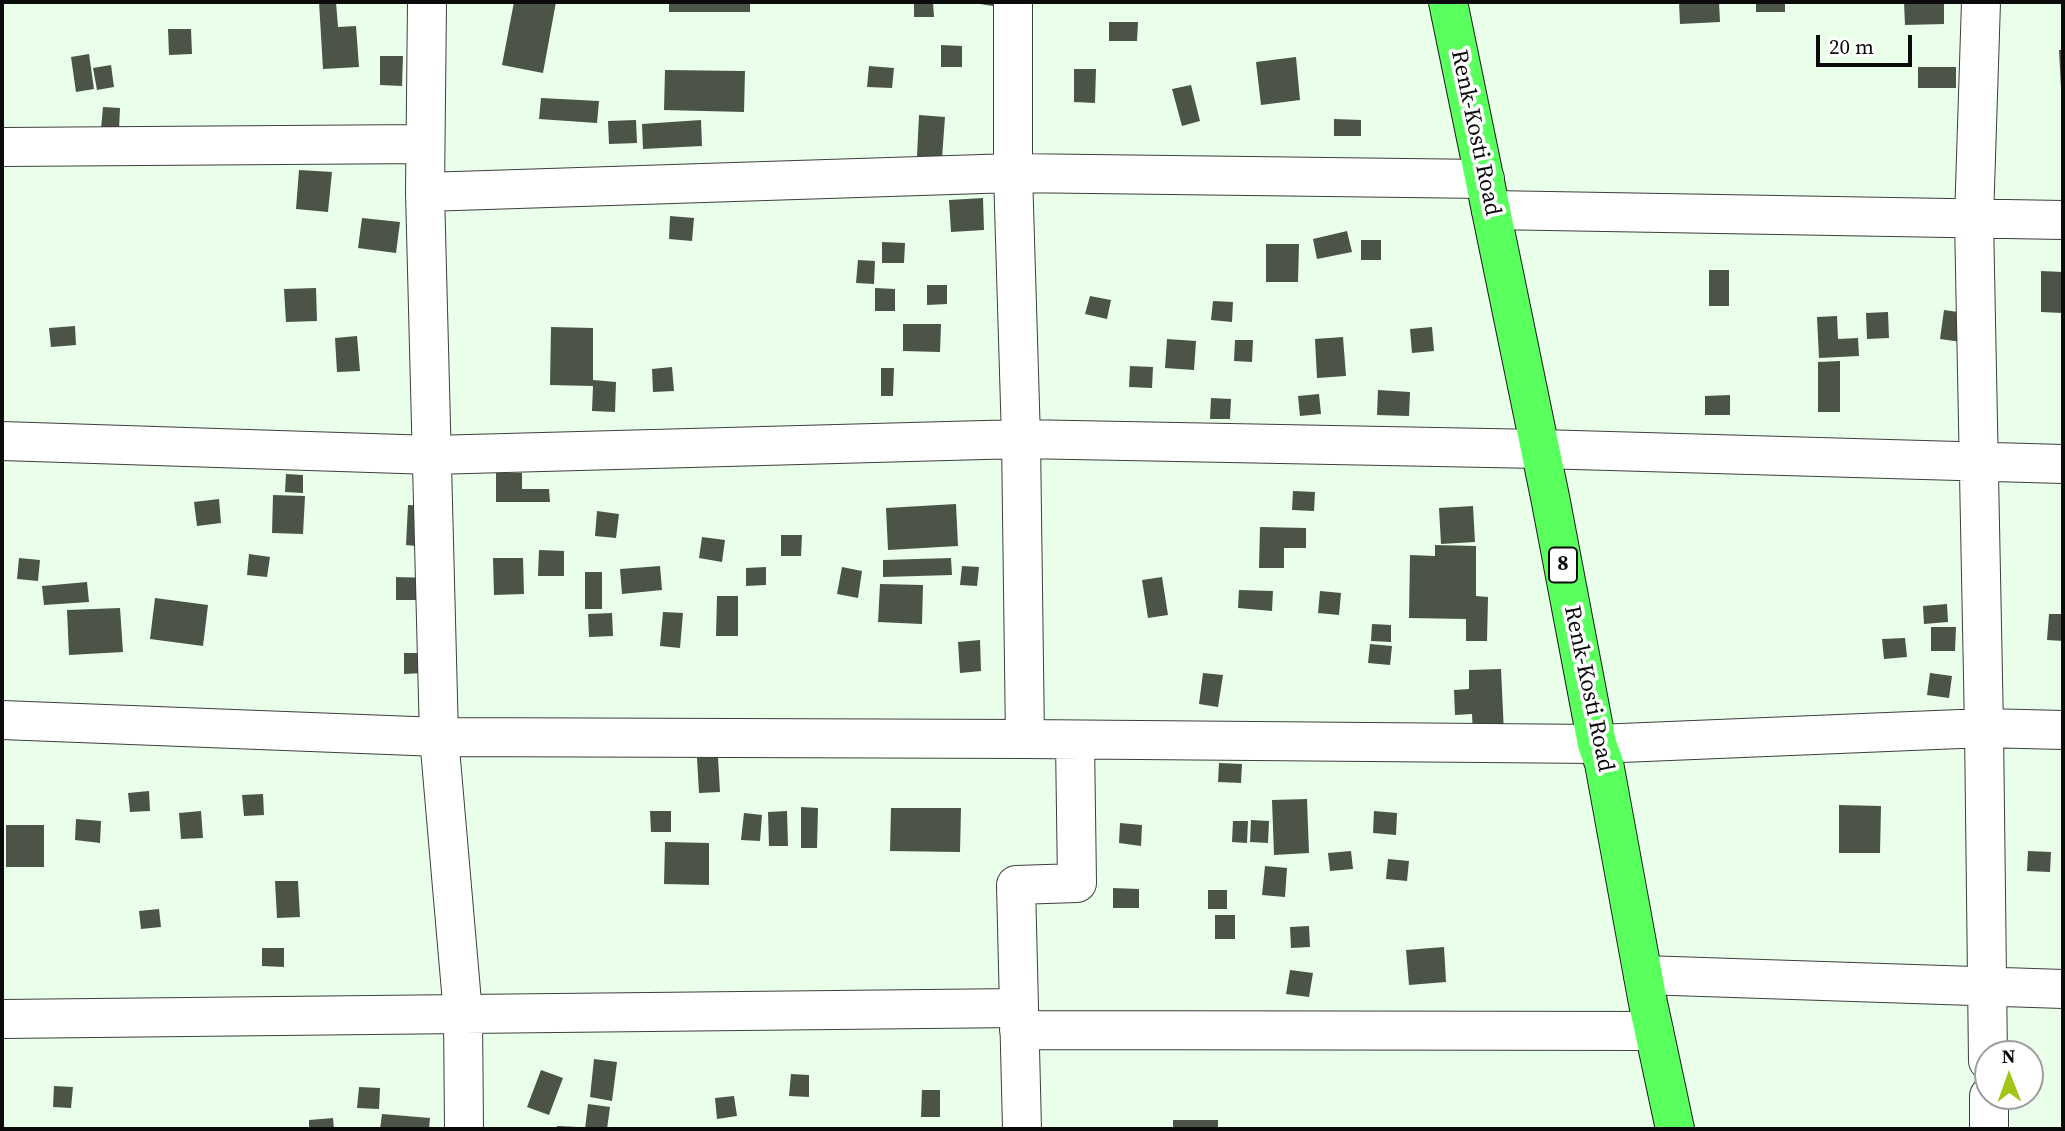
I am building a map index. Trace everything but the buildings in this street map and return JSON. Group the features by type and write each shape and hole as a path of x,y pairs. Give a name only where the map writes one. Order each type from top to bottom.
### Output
{"main road":[{"name":"Renk-Kosti Road","path":"1448,2 1540,449 1597,744 1604,763 1675,1129"}],"street":[{"path":"426,2 424,144 439,737 463,1014 464,1129"},
{"path":"1013,2 1013,173 1021,439 1025,739"},
{"path":"1981,2 1974,219 1987,1040"},
{"path":"2,147 424,144"},
{"path":"425,192 1013,173 1974,219 2063,220"},
{"path":"2,441 432,455 1021,439 1540,449 2063,464"},
{"path":"2,720 439,737 1597,744 1984,728 2063,730"},
{"path":"1022,1129 1016,885 1077,883 1075,741"},
{"path":"1643,975 2063,989"},
{"path":"2,1019 463,1014 1019,1019 1654,1031"},
{"path":"1989,1110 1989,1129"}]}
